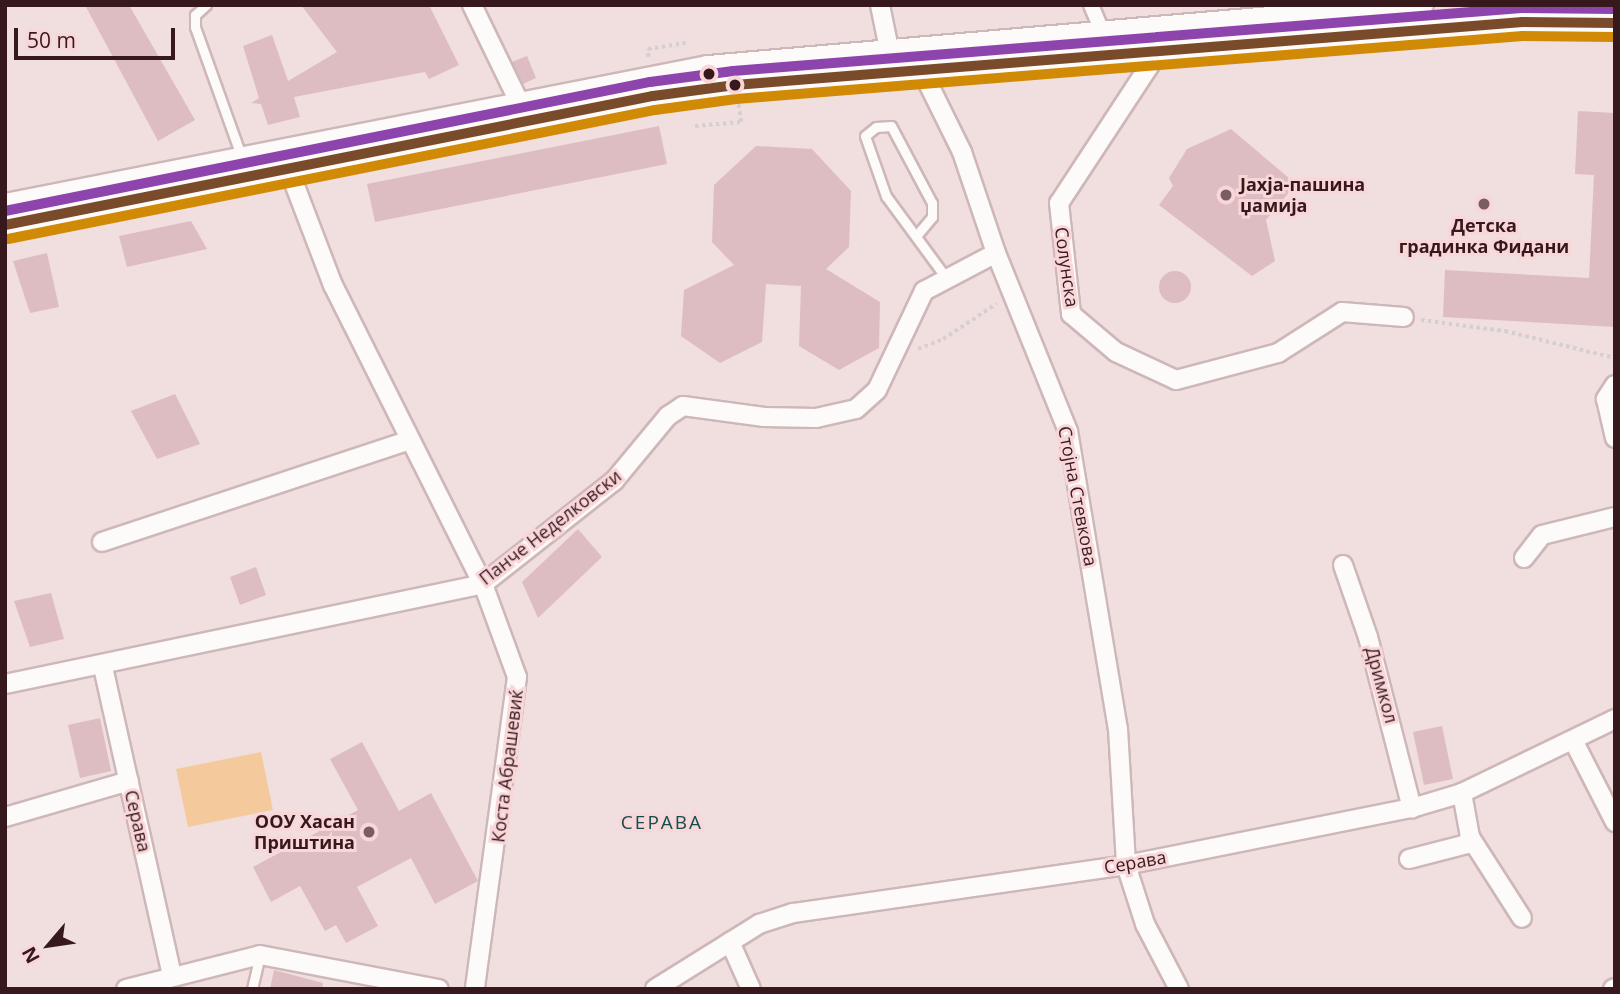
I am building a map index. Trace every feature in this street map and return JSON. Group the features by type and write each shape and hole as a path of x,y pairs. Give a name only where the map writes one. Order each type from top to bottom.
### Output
{"street":[{"path":"472,5 520,102"},
{"path":"880,5 889,49"},
{"path":"1091,5 1102,31"},
{"path":"5,225 520,102 708,66 1420,5"},
{"path":"5,205 242,158 285,159 653,96 921,69 1159,51 1552,13 1576,21 1615,23"},
{"name":"Солунска","path":"1159,51 1059,203 1071,314 1116,352 1176,380 1279,353 1342,312 1404,317"},
{"name":"Стојна Стевкова","path":"921,69 962,152 996,253 1068,430 1118,729 1126,865 1145,924 1179,989"},
{"name":"Коста Абрашевиќ","path":"285,159 333,285 408,440 483,584 517,677 475,989"},
{"name":"Панче Неделковски","path":"5,684 103,667 483,584 614,481 668,416 683,406 764,417 830,415 856,409 877,390 924,291 996,253"},
{"path":"1615,385 1606,399 1615,438"},
{"path":"102,542 408,440"},
{"path":"1524,558 1542,535 1615,517"},
{"name":"Дримкол","path":"1343,565 1368,637 1412,808"},
{"name":"Серава","path":"103,667 172,976"},
{"name":"Серава","path":"655,989 759,924 793,913 1126,865 1412,808 1462,793 1614,721"},
{"path":"1574,742 1615,822"},
{"path":"5,817 129,781"},
{"path":"1462,793 1471,837 1522,918"},
{"path":"1409,859 1458,850 1471,837"},
{"path":"730,942 751,989"},
{"path":"126,989 260,955 439,989"}],"lane":[{"path":"206,5 195,15 195,27 242,158"},
{"path":"916,236 932,217 932,203 891,126 876,127 865,136 886,196 947,279"},
{"path":"252,989 260,955"}],"path":[{"path":"648,49 686,43"},
{"path":"695,127 741,122"},
{"path":"891,360 943,339 1012,293"},
{"path":"1404,317 1505,331 1615,358"}],"shaded area":[{"path":"261,752 273,810 188,827 176,769"}],"building":[{"path":"85,5 129,5 195,120 158,141"},
{"path":"301,5 429,5 459,65 429,79 425,72 294,97 300,117 268,125 261,104 251,103 259,98 243,46 272,35 288,81 337,52"},
{"path":"527,56 536,78 523,84 512,62"},
{"path":"1578,111 1615,113 1615,327 1443,317 1445,270 1589,278 1594,175 1575,174"},
{"path":"659,126 667,164 375,222 367,184"},
{"name":"Јахја-пашина џамија","path":"1231,129 1296,184 1266,220 1275,261 1252,276 1159,205 1173,186 1169,178 1187,149"},
{"path":"756,146 812,149 851,191 849,247 826,269 880,302 879,348 839,370 799,346 801,286 766,284 762,342 720,363 681,336 684,290 734,265 712,242 714,185"},
{"path":"191,221 207,249 127,267 119,236"},
{"path":"47,253 59,307 30,313 13,261"},
{"path":"1175,271 1187,275 1191,287 1187,299 1175,303 1163,299 1159,287 1163,275"},
{"path":"175,394 200,444 157,459 131,411"},
{"path":"578,529 602,557 538,618 522,582"},
{"path":"256,567 266,595 240,605 230,577"},
{"path":"51,593 64,639 30,647 14,601"},
{"path":"100,718 111,771 80,778 68,725"},
{"path":"1442,726 1453,779 1424,785 1413,732"},
{"path":"362,742 399,811 431,793 478,881 435,904 411,858 357,887 378,926 346,943 336,925 325,931 300,886 271,902 253,867 358,810 330,759"},
{"path":"274,970 323,983 322,989 270,989"}],"transit line":[{"path":"5,211 650,82 733,71 1521,8 1615,9"},
{"path":"5,225 653,96 735,85 1522,22 1615,23"},
{"path":"8,239 655,110 736,99 1522,36 1615,37"}],"place":[{"name":"Јахја-пашина џамија","path":"1226,195"},
{"name":"Детска градинка Фидани","path":"1484,204"},
{"name":"ООУ Хасан Приштина","path":"369,832"}],"district":[{"name":"СЕРАВА","path":"662,823"}]}
